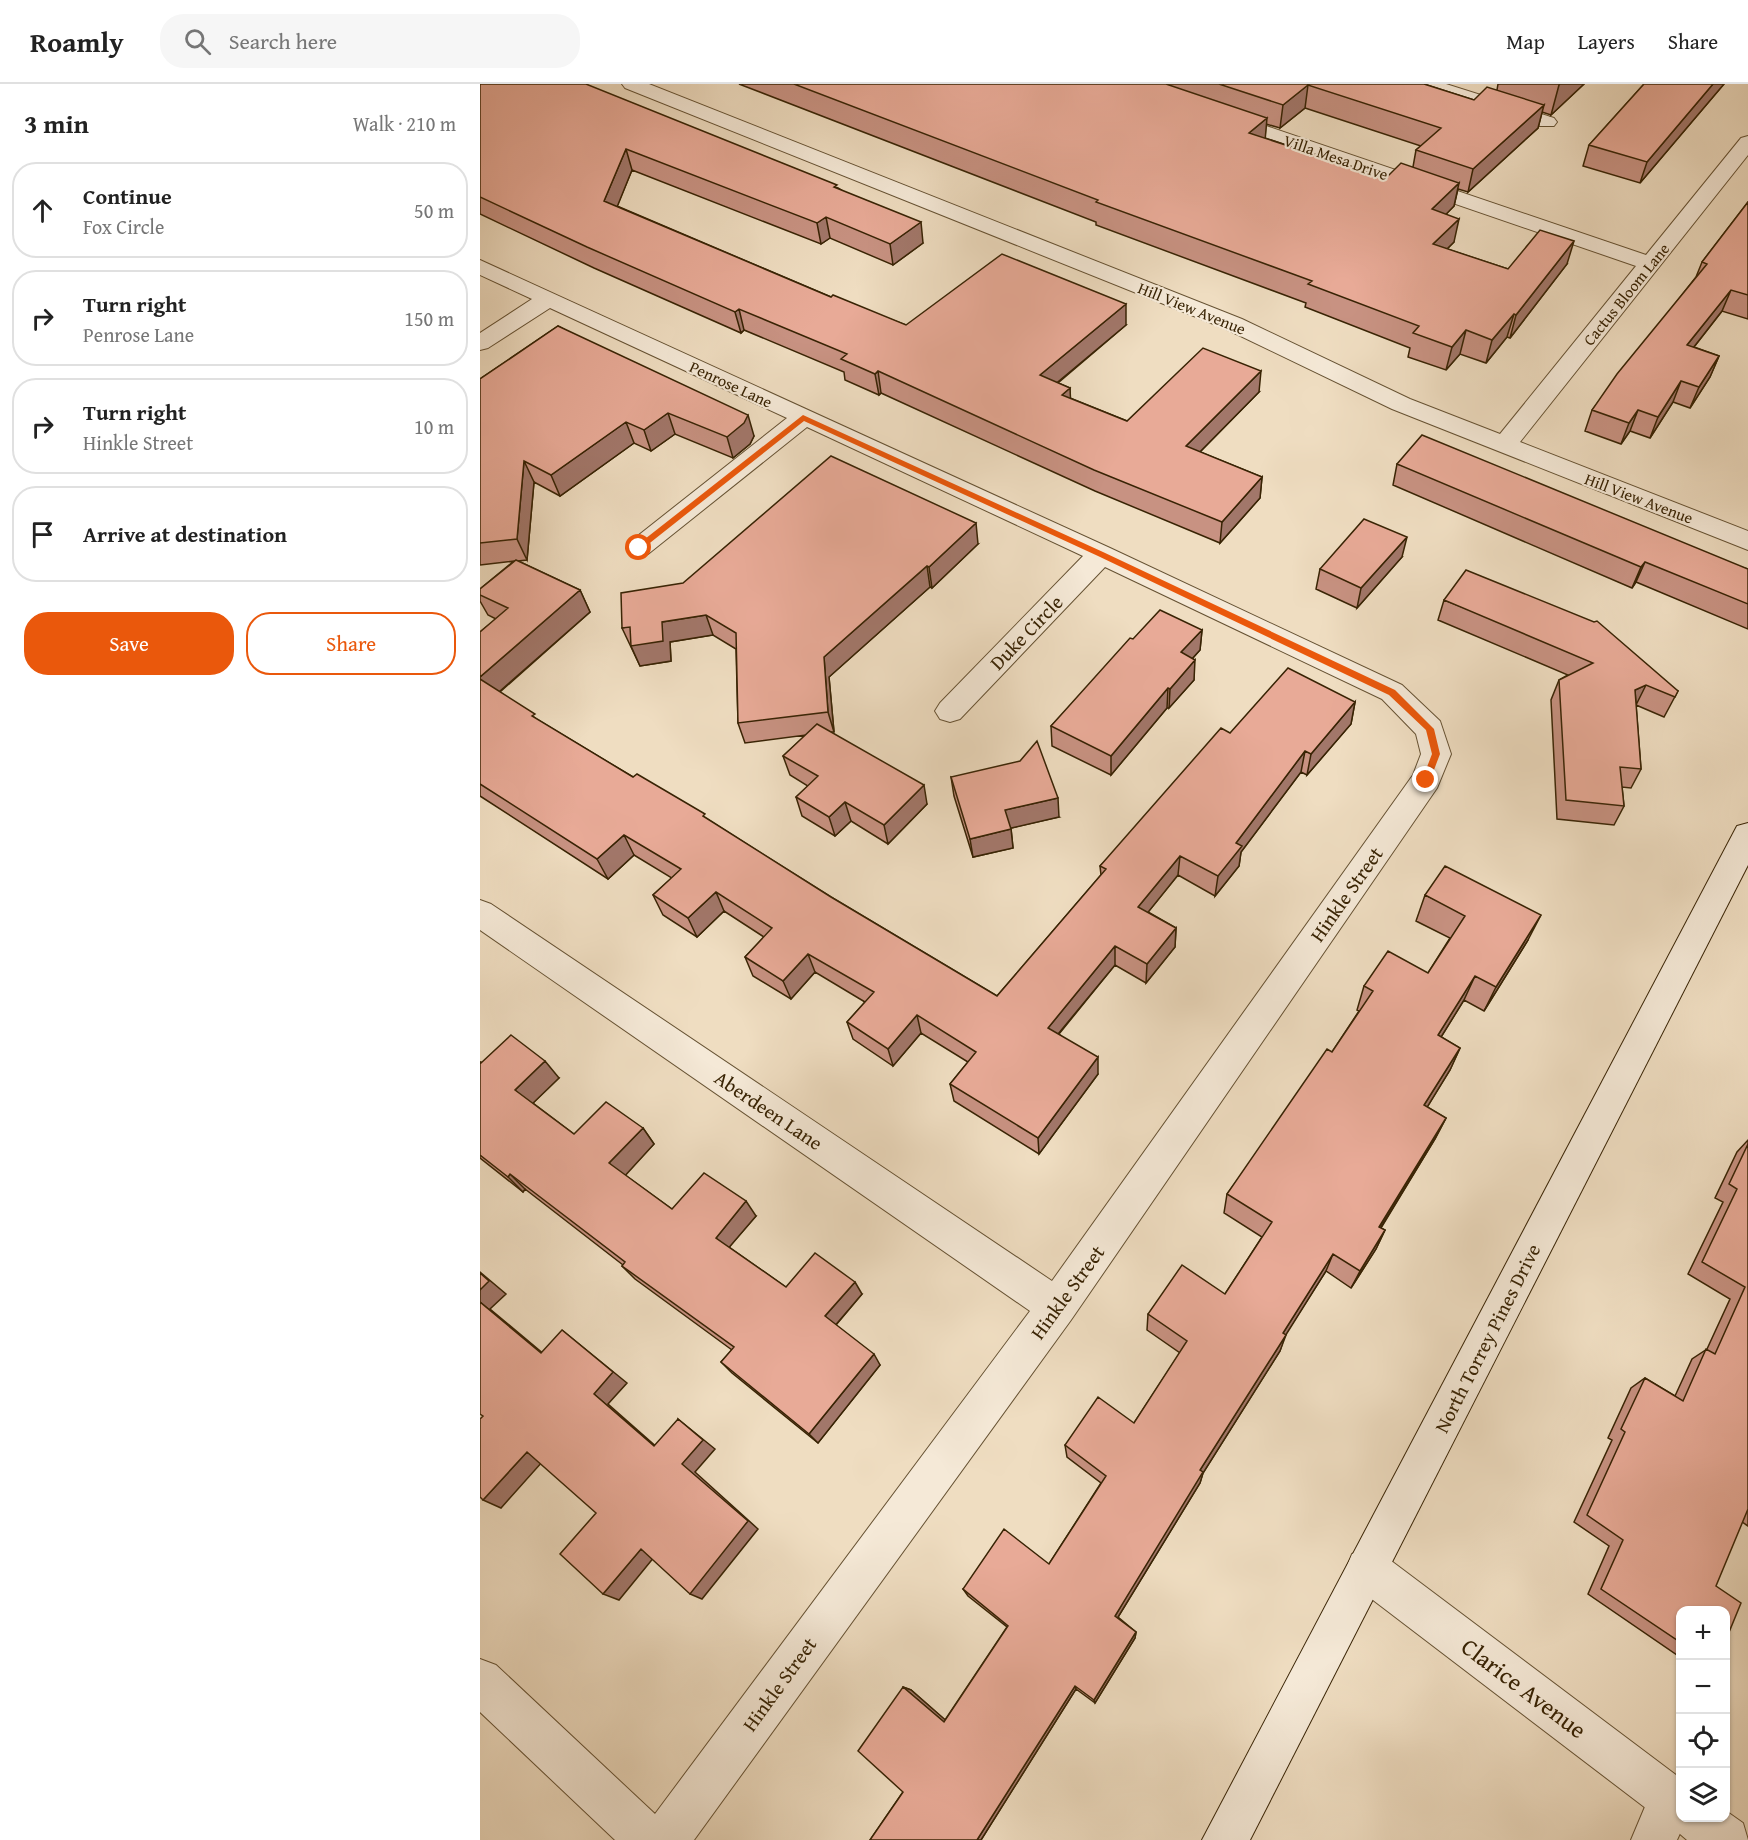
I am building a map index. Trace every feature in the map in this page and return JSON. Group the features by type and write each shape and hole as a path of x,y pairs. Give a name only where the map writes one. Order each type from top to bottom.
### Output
{"street":[{"name":"Hill View Avenue","path":"632,84 1234,324 1401,404 1748,541"},
{"path":"1432,85 1547,122"},
{"name":"Villa Mesa Drive","path":"1203,111 1651,264"},
{"name":"Cactus Bloom Lane","path":"1503,445 1748,142"},
{"name":"Penrose Lane","path":"480,267 1101,554 1392,692 1430,729"},
{"path":"480,342 548,299"},
{"path":"639,548 803,418"},
{"name":"Duke Circle","path":"950,711 1101,554"},
{"name":"Hinkle Street","path":"664,1840 1057,1307 1426,780 1436,754 1430,729"},
{"name":"North Torrey Pines Drive","path":"1225,1840 1748,835"},
{"name":"Aberdeen Lane","path":"480,913 1057,1307"},
{"name":"Clarice Avenue","path":"1367,1569 1703,1824"},
{"path":"480,1681 649,1840"},
{"path":"1654,1840 1703,1824"}],"building":[{"path":"480,84 586,84 837,185 834,187 921,222 890,244 826,217 817,223 626,149 604,201 831,297 833,295 906,325 1002,254 1126,304 1040,375 1070,388 1062,395 1127,421 1203,348 1261,371 1186,446 1262,477 1222,522 1094,470 878,371 875,374 841,359 847,354 739,309 735,312 480,197"},
{"path":"794,84 1166,84 1267,118 1249,133 1386,178 1401,163 1459,183 1432,209 1459,219 1433,244 1508,269 1540,230 1574,241 1516,315 1514,314 1492,340 1466,330 1452,347 1413,333 1419,326 1308,284 1312,281 1096,202 1098,200"},
{"path":"1219,84 1424,84 1474,100 1487,87 1544,105 1473,169 1416,150 1441,128 1308,85 1283,105"},
{"path":"1644,84 1713,84 1647,162 1589,145"},
{"path":"1748,202 1748,295 1731,290 1687,345 1719,356 1699,387 1681,381 1658,417 1638,410 1629,423 1592,410 1617,374 1707,264 1702,262"},
{"path":"558,326 748,415 744,423 727,437 668,413 644,430 626,422 551,475 524,461 517,539 480,543 480,379"},
{"path":"1422,435 1748,569 1748,604 1645,562 1641,567 1397,464"},
{"path":"831,456 976,523 929,567 927,566 824,657 828,712 738,723 736,633 706,615 662,622 663,641 631,646 630,627 622,628 621,593 683,583"},
{"path":"1364,519 1407,537 1361,588 1320,569"},
{"path":"516,560 580,590 480,677 480,632 508,608 480,595 480,589"},
{"path":"1466,570 1594,622 1597,621 1678,691 1675,697 1646,685 1635,690 1641,769 1620,767 1624,806 1566,800 1559,680 1593,663 1444,600"},
{"path":"1160,610 1202,630 1181,652 1195,660 1170,689 1168,688 1111,756 1051,726 1130,638 1133,639"},
{"path":"1288,668 1355,702 1311,754 1305,751 1236,843 1242,846 1218,876 1180,856 1138,907 1176,928 1147,964 1115,946 1048,1028 1098,1057 1038,1138 950,1084 976,1052 917,1015 888,1049 847,1022 874,992 808,954 783,981 745,957 772,928 716,892 688,918 653,895 681,869 624,835 597,859 480,784 480,679 535,714 532,716 633,777 637,774 705,814 703,816 831,897 997,996 1106,869 1100,866 1221,728 1230,733"},
{"path":"817,724 924,785 884,825 845,802 829,817 796,797 818,776 783,756"},
{"path":"1037,741 1058,798 1005,810 1011,829 970,839 951,777 1020,761"},
{"path":"1445,866 1541,915 1496,987 1475,976 1438,1035 1460,1048 1424,1105 1446,1118 1379,1227 1385,1230 1360,1271 1333,1254 1283,1333 1286,1335 1200,1470 1203,1472 1115,1616 1136,1632 1094,1700 1075,1686 977,1840 870,1840 903,1792 858,1751 903,1687 944,1722 1008,1626 963,1589 1004,1529 1049,1564 1106,1476 1065,1445 1098,1397 1134,1423 1187,1341 1148,1314 1182,1265 1225,1294 1272,1222 1227,1194 1327,1049 1332,1052 1373,991 1364,986 1388,951 1428,973 1465,916 1425,895"},
{"path":"511,1035 545,1061 515,1090 574,1134 606,1102 643,1128 609,1163 672,1209 704,1173 746,1201 716,1238 786,1287 815,1253 855,1282 825,1316 874,1354 809,1434 721,1362 734,1347 622,1266 625,1262 510,1174 508,1177 480,1155 480,1062"},
{"path":"1748,1144 1748,1509 1716,1586 1741,1603 1730,1630 1730,1606 1676,1606 1676,1639 1601,1589 1623,1540 1587,1515 1625,1432 1621,1429 1645,1378 1683,1401 1706,1349 1715,1354 1745,1287 1702,1262 1737,1189 1729,1184"},
{"path":"480,1273 489,1281 480,1290"},
{"path":"480,1302 541,1353 562,1330 613,1372 594,1394 654,1446 678,1419 703,1440 682,1464 748,1521 690,1594 641,1549 603,1594 560,1554 596,1513 527,1452 483,1500 480,1497 480,1419 483,1416 480,1414"}],"route":[{"path":"639,548 803,418 1101,554 1392,692 1430,729 1436,754 1426,780"}]}
